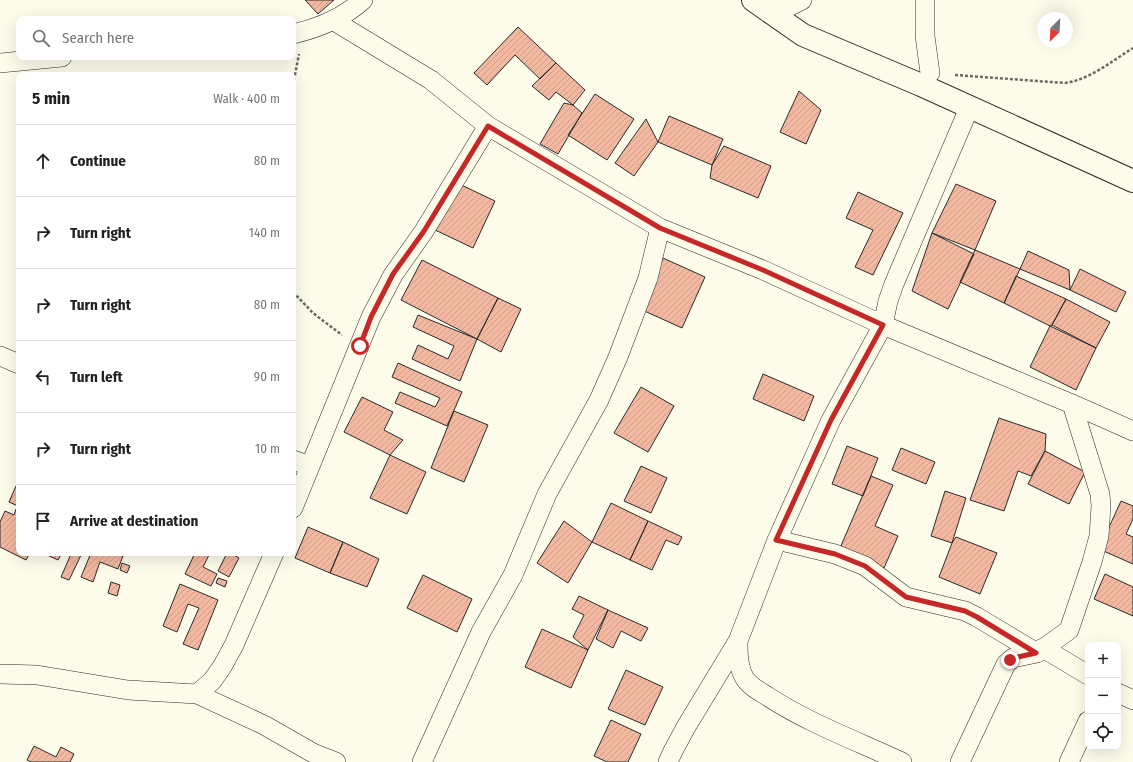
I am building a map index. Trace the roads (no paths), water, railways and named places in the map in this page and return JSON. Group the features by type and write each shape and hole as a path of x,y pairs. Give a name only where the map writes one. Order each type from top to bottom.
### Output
{"street":[{"path":"298,32 334,20 363,0"},
{"path":"760,5 788,7 802,0"},
{"path":"925,0 925,36 930,73"},
{"path":"760,5 803,34 921,85 1133,181"},
{"path":"334,20 431,80 488,126 660,228 763,270 883,325 1133,431"},
{"path":"0,63 31,60"},
{"path":"668,762 686,727 738,641 776,540 831,420 883,325 888,301 894,284 969,108"},
{"path":"296,493 302,463 360,346 371,317 393,274 424,231 488,126"},
{"path":"422,762 481,632 513,575 547,494 600,400 648,278 660,228"},
{"path":"0,356 16,363"},
{"path":"960,762 1006,664 1013,658 1040,650 1069,630 1092,562 1099,536 1101,506 1100,494 1072,404"},
{"path":"776,540 835,554 865,566 906,597 965,611 1085,672"},
{"path":"197,694 212,681 231,650 273,556"},
{"path":"738,641 740,668 744,678 754,688 787,709 902,762"},
{"path":"0,674 37,675 128,690 197,694 264,725 313,753 336,762"},
{"path":"1121,694 1133,700"},
{"path":"1070,762 1085,728"}]}
